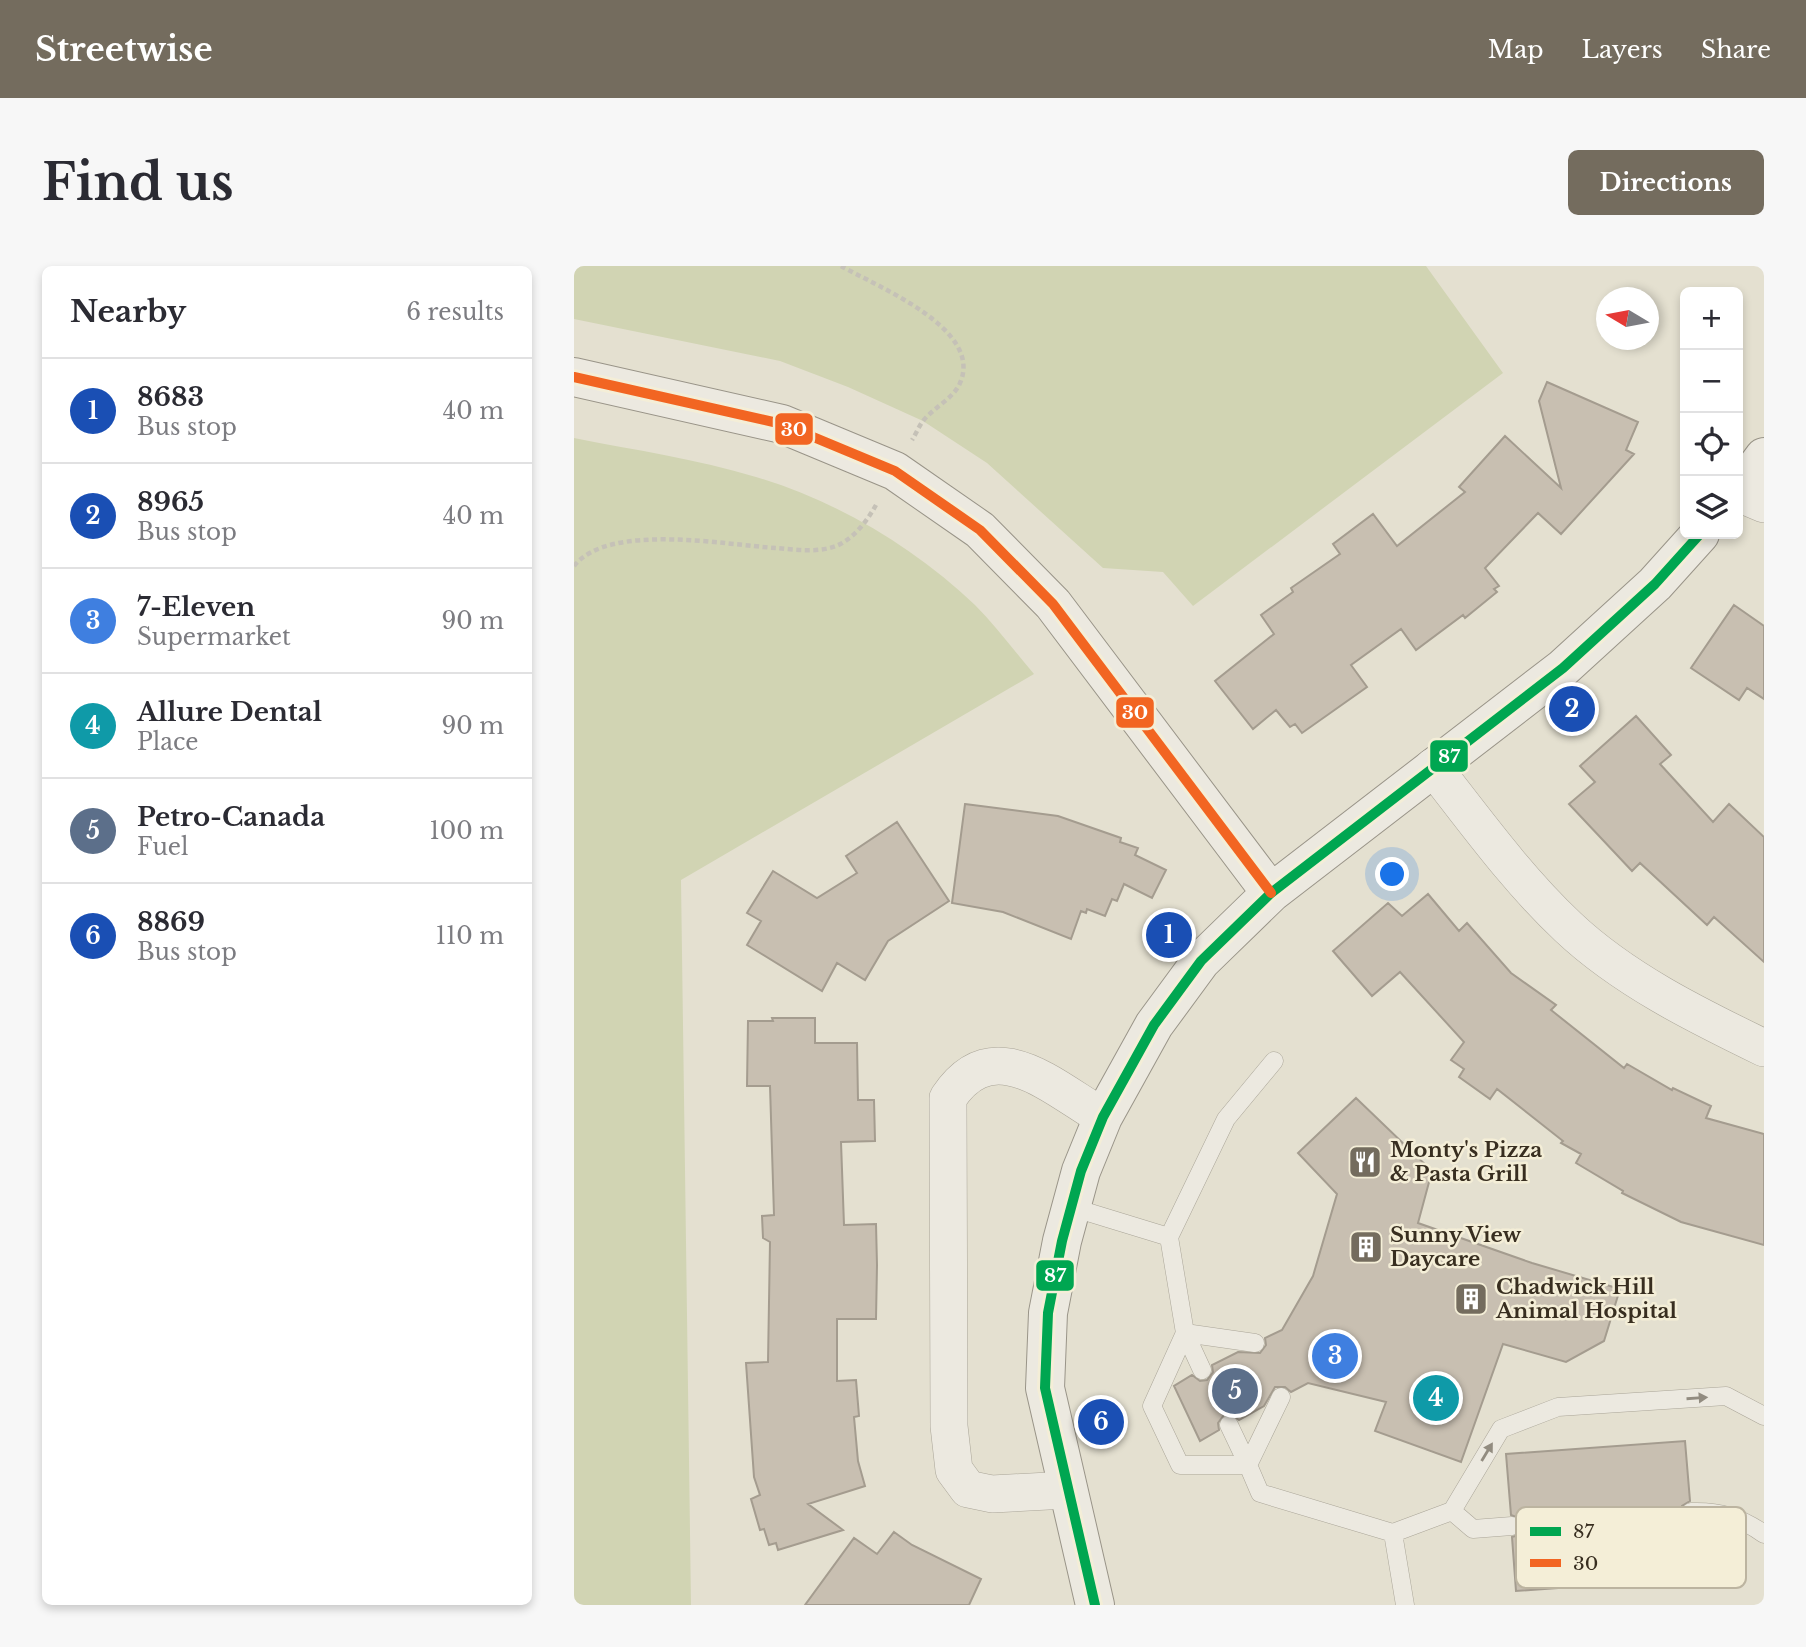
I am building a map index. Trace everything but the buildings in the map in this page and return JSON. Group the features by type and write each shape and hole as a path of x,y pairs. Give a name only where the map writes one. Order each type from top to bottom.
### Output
{"street":[{"path":"574,377 782,424 895,471 970,523 1017,565 1053,604 1271,893"},
{"path":"1743,485 1764,457"},
{"path":"1743,494 1764,503"},
{"path":"1095,1605 1045,1388 1048,1313 1081,1171 1103,1117 1154,1025 1201,961 1271,893 1563,668 1655,584 1696,539"},
{"path":"1433,767 1515,871 1569,928 1639,981 1764,1048"},
{"path":"1067,1490 992,1494 968,1489 954,1471 949,1426 948,1098 961,1078 981,1067 1003,1063 1024,1070 1103,1117"}],"lane":[{"path":"1202,1370 1185,1334 1169,1237 1226,1119 1274,1060"},
{"path":"1071,1207 1169,1237"},
{"path":"1185,1334 1255,1343"},
{"path":"1185,1334 1152,1406 1180,1465 1248,1465"},
{"path":"1229,1425 1260,1493 1393,1533 1451,1511 1501,1429 1558,1407 1726,1396 1764,1416"},
{"path":"1248,1465 1281,1397"},
{"path":"1451,1511 1473,1529 1512,1526"},
{"path":"1746,1524 1764,1534"},
{"path":"1393,1533 1405,1605"}],"path":[{"path":"841,266 921,311 948,331 960,347 965,371 959,387 923,421"},
{"path":"574,566 595,548 650,539 811,551 843,542 866,523"}],"green space":[{"path":"574,266 1426,266 1503,373 1193,606 1163,572 1103,568 987,463 923,421 848,387 780,361 574,319"},
{"path":"574,438 688,460 756,477 816,499 845,513 900,545 951,584 983,613 1034,674 681,880 691,1605 574,1605"}],"transit line":[{"name":"30","path":"574,377 782,424 895,471 980,530 1053,604 1271,893"},
{"name":"87","path":"1095,1605 1045,1388 1048,1313 1062,1241 1081,1171 1103,1117 1154,1025 1201,961 1271,893 1563,668 1655,584 1696,539"}],"place":[{"name":"8965","path":"1572,709"},
{"name":"8683","path":"1169,935"},
{"name":"Monty's Pizza & Pasta Grill","path":"1365,1162"},
{"name":"Sunny View Daycare","path":"1366,1247"},
{"name":"Chadwick Hill Animal Hospital","path":"1471,1299"},
{"name":"7-Eleven","path":"1335,1356"},
{"name":"Petro-Canada","path":"1235,1391"},
{"name":"Allure Dental","path":"1436,1398"},
{"name":"8869","path":"1101,1422"}]}
